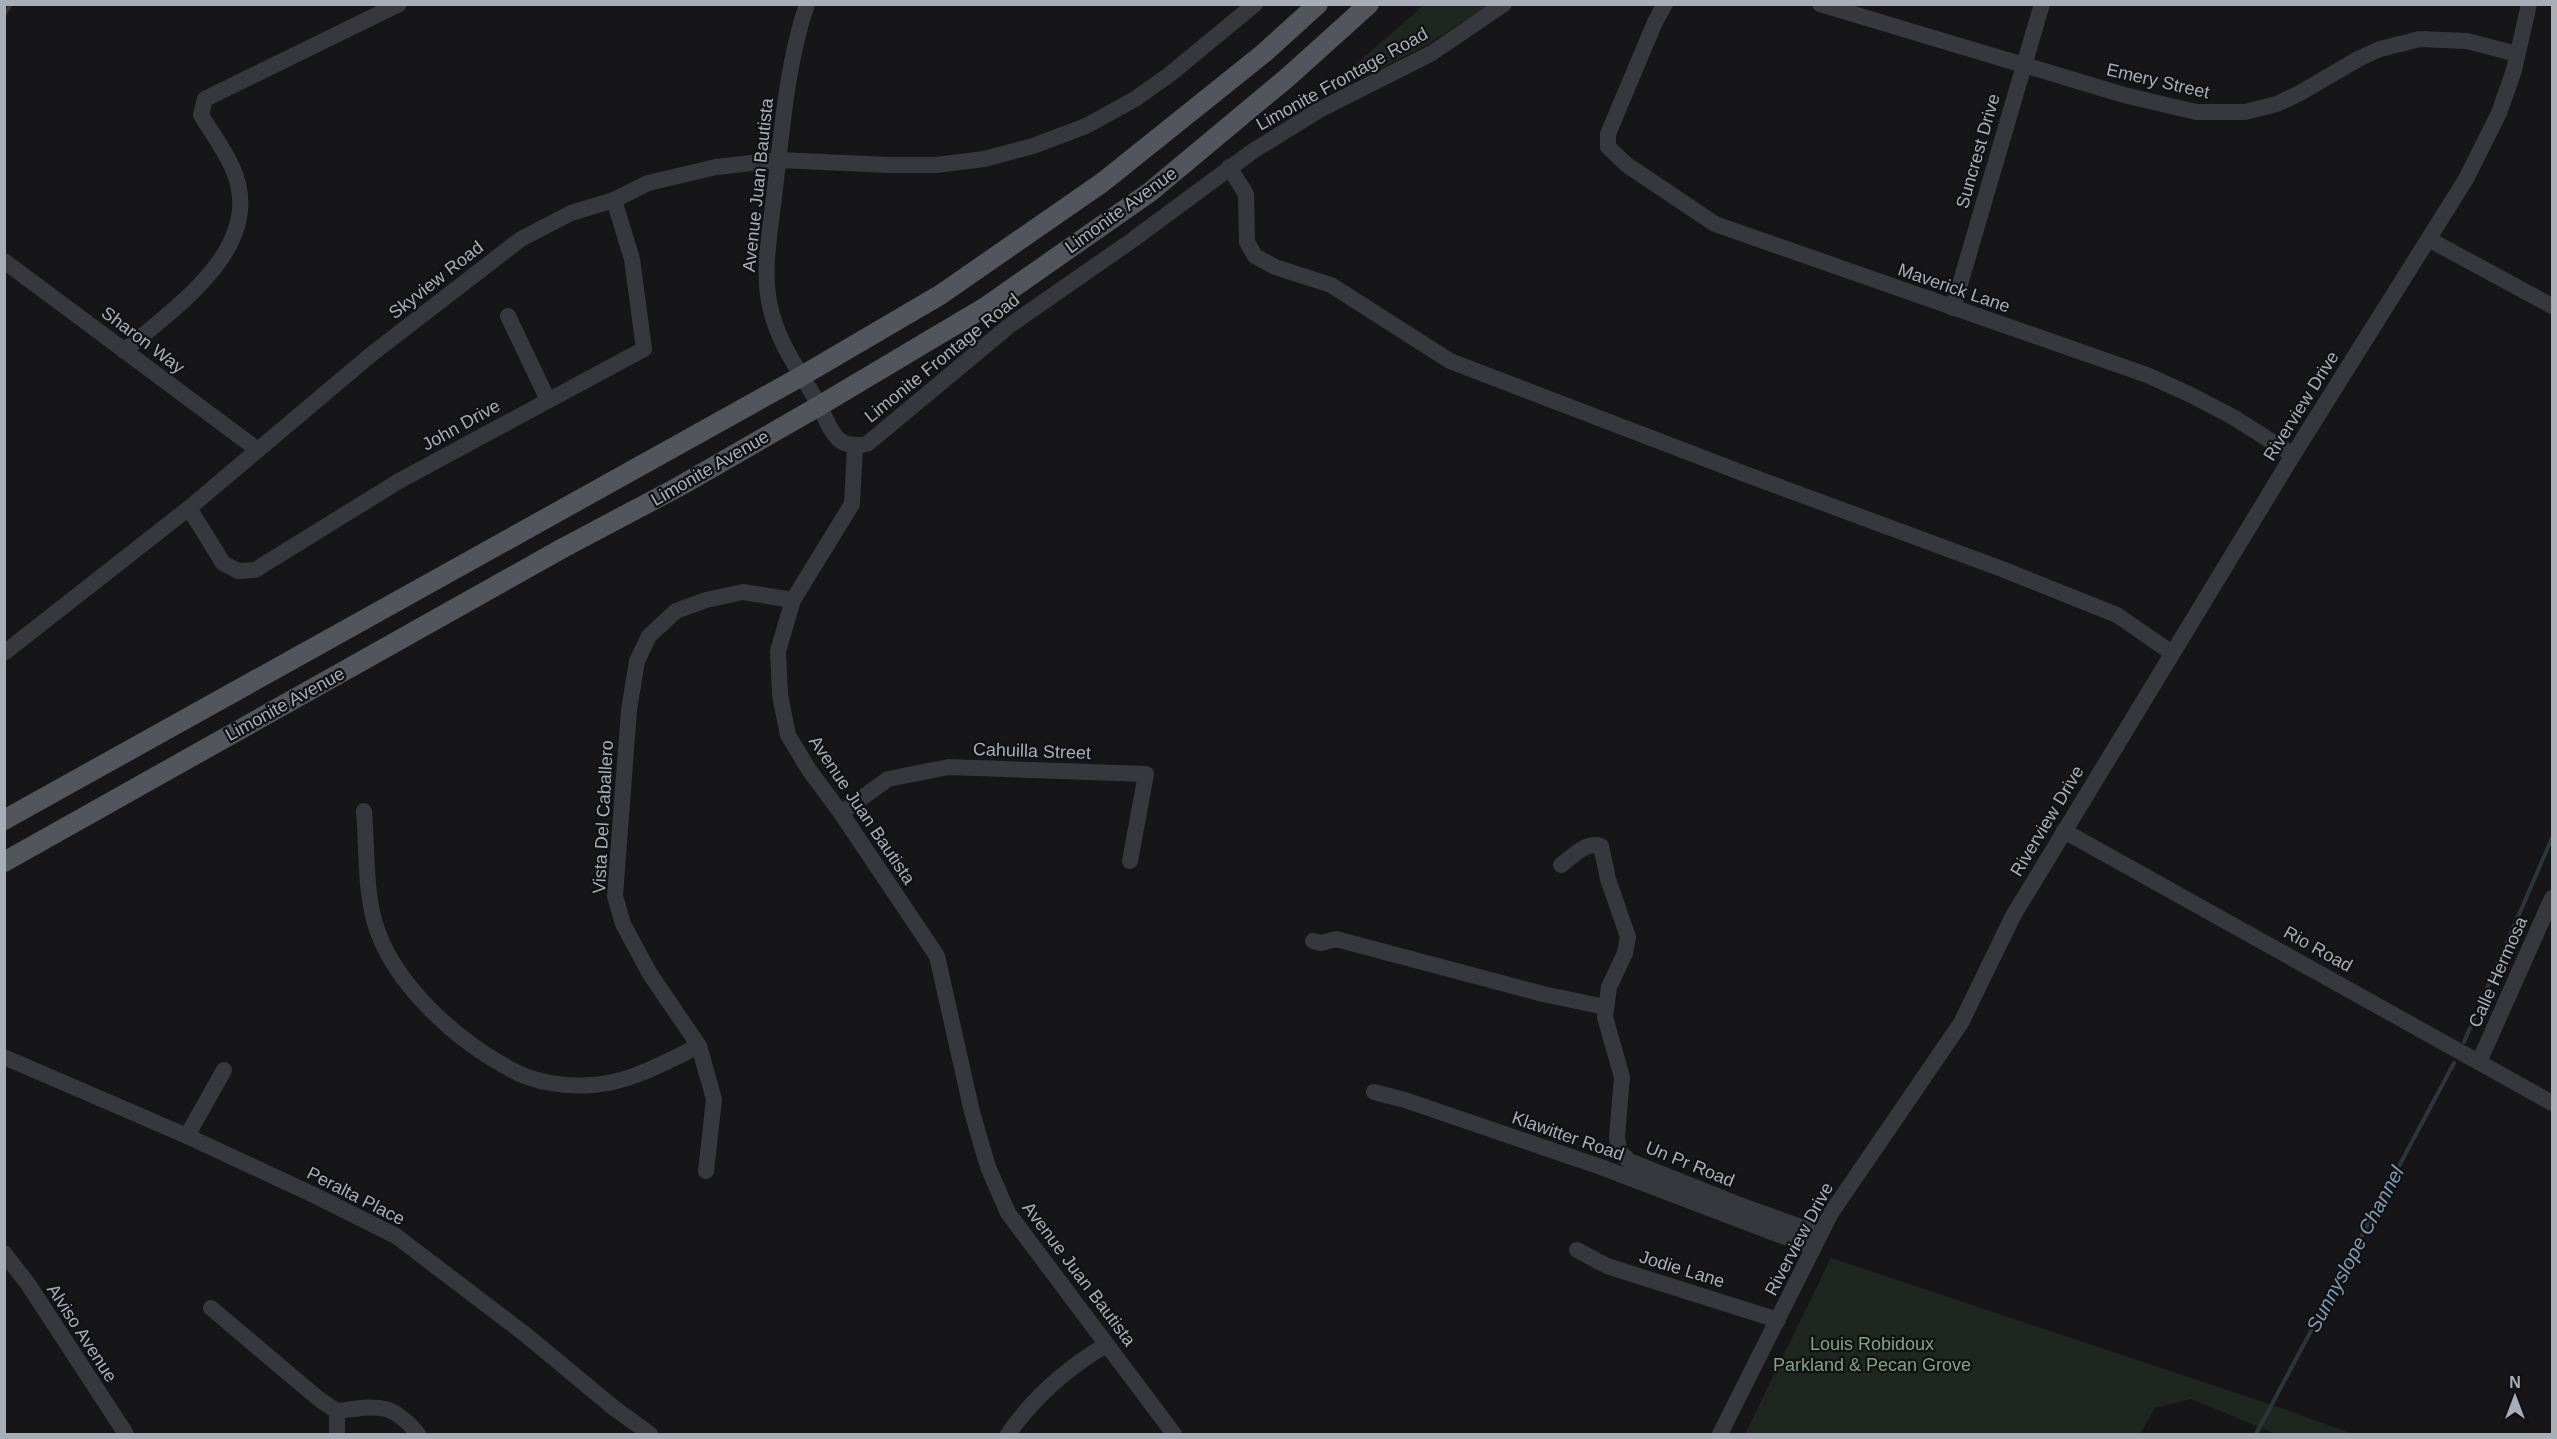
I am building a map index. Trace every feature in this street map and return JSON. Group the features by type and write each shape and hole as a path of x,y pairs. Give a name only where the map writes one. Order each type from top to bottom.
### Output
{"main road":[{"name":"Limonite Avenue","path":"4,820 800,377 940,295 1103,182 1264,53 1318,4"},
{"name":"Limonite Avenue","path":"4,862 819,406 987,306 1150,192 1288,77 1369,4"}],"street":[{"path":"124,351 203,283 229,250 239,222 240,193 233,168 201,115 205,99 399,4"},
{"name":"Avenue Juan Bautista","path":"807,4 792,62 779,160 767,287 776,328 800,377 819,406 829,429 840,441 855,446 852,504 793,600 778,651 780,695 788,735 809,770 841,813 937,956 972,1112 988,1167 1008,1213 1174,1434"},
{"name":"Skyview Road","path":"4,653 189,508 382,346 521,239 571,213 614,200 648,183 741,163 779,160 936,165 984,159 1061,137 1135,99 1169,75 1255,4"},
{"name":"Limonite Frontage Road","path":"855,446 867,444 1009,326 1131,241 1229,167 1321,110 1432,53 1504,4"},
{"name":"Maverick Lane","path":"1665,4 1654,22 1608,134 1608,147 1627,165 1715,224 2156,379 2234,417 2293,455"},
{"name":"Emery Street","path":"1820,4 2171,108 2220,114 2245,112 2277,104 2301,93 2358,59 2399,43 2444,38 2467,41 2517,54"},
{"name":"Suncrest Drive","path":"1953,308 2042,4"},
{"name":"Riverview Drive","path":"1720,1434 1831,1213 1961,1023 2013,916 2293,455 2430,240 2484,145 2499,113 2529,4"},
{"path":"1229,167 1246,194 1247,242 1255,256 1275,267 1331,285 1450,361 2002,569 2116,615 2172,653"},
{"name":"John Drive","path":"189,508 223,563 238,571 255,570 399,481 644,349 632,259 614,200"},
{"path":"2430,240 2553,306"},
{"name":"Sharon Way","path":"4,261 258,450"},
{"path":"507,316 548,400"},
{"name":"Vista Del Caballero","path":"706,1171 714,1099 699,1046 650,974 623,924 615,896 629,710 637,661 649,636 676,611 706,600 743,592 793,600"},
{"name":"Cahuilla Street","path":"841,813 888,779 949,767 1146,774 1130,861"},
{"path":"364,811 369,891 374,920 386,950 423,1004 479,1049 514,1071 550,1083 593,1085 631,1077 699,1046"},
{"name":"Rio Road","path":"2064,831 2553,1103"},
{"name":"Un Pr Road","path":"1562,865 1587,846 1594,844 1601,846 1604,851 1608,879 1628,938 1625,953 1609,987 1605,1006 1605,1017 1622,1077 1617,1137 1619,1151 1626,1158 1737,1204 1817,1241"},
{"name":"Calle Hermosa","path":"2473,1059 2553,898"},
{"path":"1313,941 1321,943 1336,939 1543,994 1605,1006"},
{"name":"Peralta Place","path":"4,1056 187,1136 396,1236 526,1335 650,1434"},
{"path":"187,1136 224,1070"},
{"name":"Klawitter Road","path":"1374,1092 1405,1100 1817,1241"},
{"path":"1618,1174 1626,1158"},
{"name":"Jodie Lane","path":"1577,1250 1607,1266 1778,1320"},
{"name":"Alviso Avenue","path":"4,1253 28,1284 126,1434"},
{"path":"211,1308 320,1400 337,1411 387,1408 406,1419 418,1434"},
{"path":"1008,1434 1052,1384 1071,1368 1106,1345"},
{"path":"337,1411 337,1434"}],"green space":[{"path":"1424,5 1489,5 1425,46 1360,79 1355,65"},
{"name":"Louis Robidoux Parkland & Pecan Grove","path":"1831,1258 2353,1434 2276,1434 2191,1399 2155,1408 2140,1434 1745,1434"}],"waterway":[{"path":"6,12 11,4"},
{"name":"Sunnyslope Channel","path":"2464,1042 2552,838"},
{"name":"Sunnyslope Channel","path":"2256,1434 2454,1063"}]}
